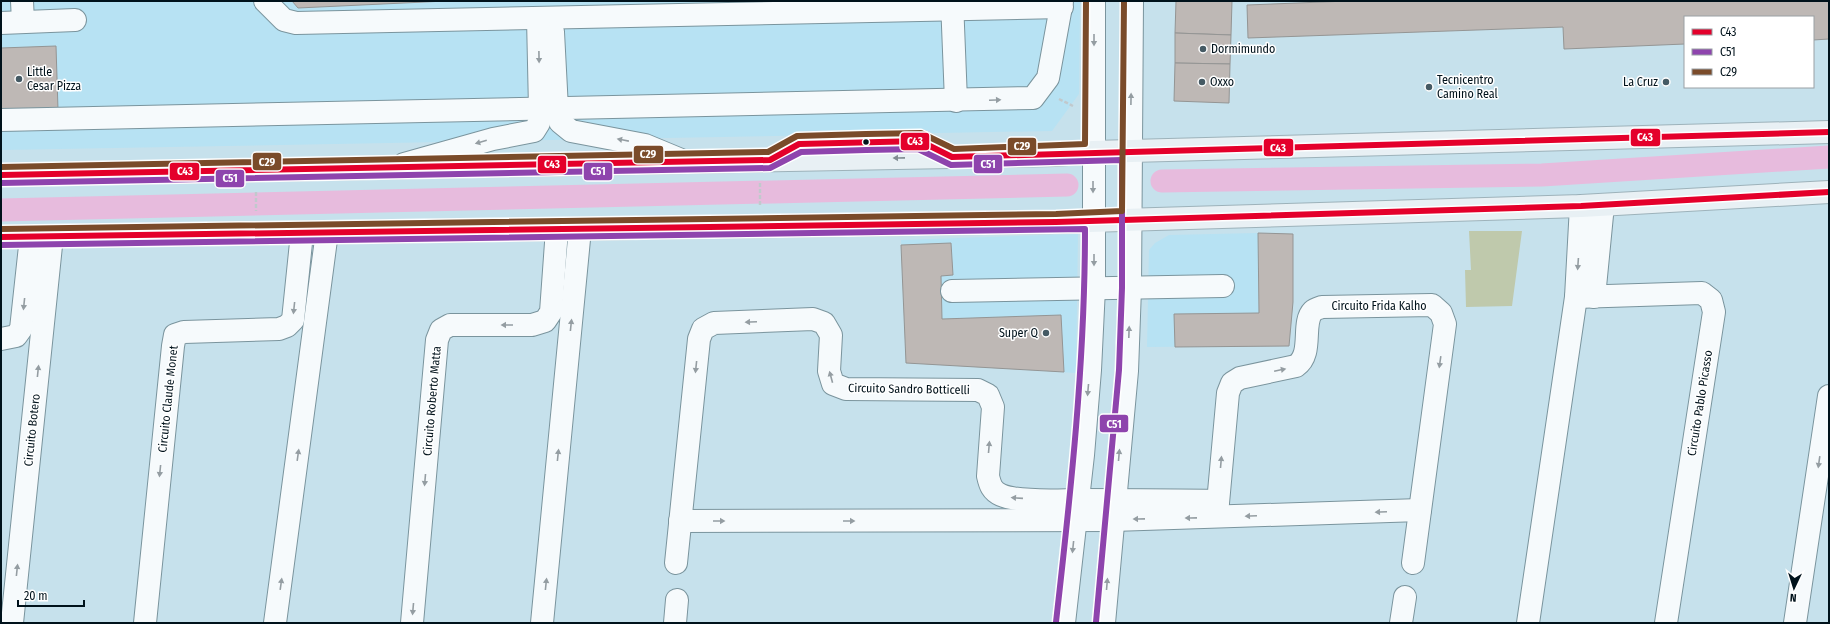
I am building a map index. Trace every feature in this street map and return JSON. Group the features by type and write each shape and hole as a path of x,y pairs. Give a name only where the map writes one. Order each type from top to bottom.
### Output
{"main road":[{"path":"1,175 952,157 1829,132"},
{"path":"1,237 1093,221 1581,206 1829,192"}],"street":[{"path":"1,120 956,101 1033,98 1048,78 1062,4 952,5 545,18 296,24 284,20 265,1"},
{"path":"1064,623 1077,510 1090,370 1094,288 1094,1"},
{"path":"1104,623 1127,371 1130,288 1132,1"},
{"path":"952,5 956,101"},
{"path":"1,22 23,11 75,20"},
{"path":"545,18 549,109 560,122 571,131"},
{"path":"534,131 549,109"},
{"path":"391,168 493,139 534,131 571,131 644,145 686,162"},
{"path":"1,165 39,174"},
{"path":"1528,623 1585,297 1604,205"},
{"path":"1581,206 1585,297"},
{"name":"Circuito Roberto Matta","path":"412,623 437,348 441,330 450,326 532,325 545,321 551,312 557,229"},
{"path":"542,623 580,229"},
{"path":"275,623 327,232"},
{"name":"Circuito Claude Monet","path":"144,623 173,346 176,335 184,332 279,329 287,326 293,320 302,233"},
{"path":"1,339 16,336 21,329 41,236"},
{"name":"Circuito Botero","path":"12,623 41,236"},
{"path":"952,291 1223,286"},
{"name":"Circuito Pablo Picasso","path":"1585,297 1702,293 1711,300 1714,312 1666,623"},
{"name":"Circuito Frida Kalho","path":"1217,509 1228,393 1232,383 1240,378 1296,366 1301,363 1304,357 1309,319 1313,311 1322,306 1432,306 1441,313 1445,324 1413,563"},
{"name":"Circuito Sandro Botticelli","path":"676,563 699,339 704,329 714,323 813,319 824,323 831,335 829,371 833,384 846,389 978,390 988,395 993,407 988,476 990,486 994,491 1009,498 1077,510"},
{"path":"1795,623 1829,396"},
{"path":"680,521 1077,510 1420,510"},
{"path":"1401,623 1405,597"},
{"path":"675,623 677,600"}],"path":[{"path":"1041,89 1093,116"},
{"path":"760,180 760,208"},
{"path":"256,191 256,213"}],"shaded area":[{"path":"1,1 1080,1 1079,94 1052,131 1,150"},
{"path":"1258,233 1293,234 1293,302 1289,346 1147,347 1149,250 1155,243 1169,235"},
{"path":"1078,234 1076,373 906,363 901,240"}],"green space":[{"path":"1469,231 1522,231 1512,306 1466,307 1465,270 1471,270"}],"building":[{"path":"292,1 446,1 298,8"},
{"path":"1176,1 1232,1 1231,35 1175,33"},
{"path":"1348,1 1829,1 1829,39 1814,40 1814,16 1684,16 1684,44 1564,49 1563,27 1248,38 1247,5"},
{"name":"Dormimundo","path":"1175,33 1231,35 1230,64 1175,63"},
{"path":"56,46 58,110 1,112 1,48"},
{"name":"Oxxo","path":"1175,63 1230,64 1229,103 1174,101"},
{"path":"1258,233 1293,234 1293,302 1289,346 1175,347 1174,314 1259,313"},
{"path":"951,243 953,275 941,276 942,319 1061,315 1064,372 906,363 901,245"}],"waterway":[{"path":"1162,181 1542,175 1829,157"},
{"path":"1,210 1067,185"}],"transit line":[{"name":"C29","path":"1,167 768,152 797,136 866,134 921,133 954,149 1085,144 1086,1"},
{"name":"C29","path":"1,229 1056,214 1122,211 1124,1"},
{"name":"C43","path":"1,175 770,160 799,144 920,141 952,157 1829,132"},
{"name":"C51","path":"1,183 770,168 801,152 866,150 918,149 951,165 1122,160 1122,288 1119,370 1096,622"},
{"name":"C43","path":"1,237 1056,222 1581,206 1829,192"},
{"name":"C51","path":"1,245 1085,229 1083,328 1080,377 1072,475 1056,622"}],"place":[{"name":"Dormimundo","path":"1203,49"},
{"name":"Little Cesar Pizza","path":"19,79"},
{"name":"Oxxo","path":"1202,82"},
{"name":"La Cruz","path":"1666,82"},
{"name":"Tecnicentro Camino Real","path":"1429,87"},
{"name":"Super Q","path":"1046,333"}]}
